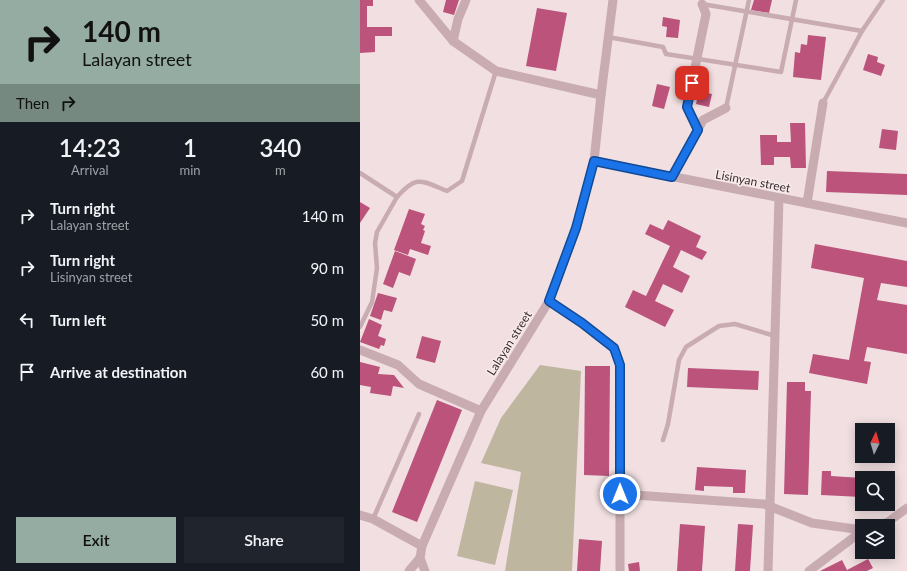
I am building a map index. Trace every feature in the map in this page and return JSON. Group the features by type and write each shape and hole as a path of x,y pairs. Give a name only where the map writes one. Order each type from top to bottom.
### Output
{"street":[{"path":"419,0 453,41 496,71 600,95"},
{"path":"453,41 458,20 466,0"},
{"name":"Lalayan street","path":"420,558 422,546 481,411 549,301 576,228 594,161 600,95 613,0"},
{"path":"698,130 687,107 706,14 702,2"},
{"path":"807,203 823,103"},
{"path":"672,177 704,120 726,108"},
{"name":"Lisinyan street","path":"594,161 907,223"},
{"path":"768,571 779,198"},
{"path":"549,301 582,323 614,348 620,365 620,571"},
{"path":"360,350 398,365 419,384 481,411"},
{"path":"620,494 764,504 770,508 783,511 812,523 855,530"},
{"path":"892,519 907,508"},
{"path":"360,515 373,520 422,546"},
{"path":"809,571 855,536"},
{"path":"409,571 420,558 425,571"}],"lane":[{"path":"726,108 749,0"},
{"path":"608,37 663,47 666,54 782,72 796,0"},
{"path":"823,103 862,30 883,0"},
{"path":"702,2 746,11 862,30"},
{"path":"360,327 372,302 377,268 375,243 377,232 397,197 405,187 415,181 424,182 447,191 462,181 496,71"},
{"path":"360,173 397,197"},
{"path":"663,440 668,424 679,360 686,347 719,326 735,324 775,336"},
{"path":"373,520 418,414"}],"shaded area":[{"path":"540,365 581,371 572,571 505,571 521,472 481,463 501,418"},
{"path":"475,481 513,490 495,565 457,556"}],"building":[{"path":"360,0 373,0 373,6 367,6 367,27 392,27 392,36 375,36 375,52 360,53"},
{"path":"446,0 459,0 454,15 443,12"},
{"path":"754,0 772,0 769,13 751,10"},
{"path":"537,8 567,13 556,71 526,66"},
{"path":"663,17 680,20 678,38 666,37 667,27 662,26"},
{"path":"808,35 826,37 821,80 793,77 795,52 800,53 801,44 807,45"},
{"path":"868,54 878,57 877,62 885,65 881,76 863,70"},
{"path":"657,84 670,87 664,109 652,106"},
{"path":"699,91 712,94 709,107 696,104"},
{"path":"790,123 805,123 806,168 791,168 790,157 774,157 774,165 761,165 760,135 777,135 777,142 791,142"},
{"path":"882,129 898,131 896,150 879,148"},
{"path":"827,171 907,174 907,195 826,192"},
{"path":"360,202 370,208 360,223"},
{"path":"409,209 425,214 421,224 425,226 423,230 425,231 421,243 431,246 428,255 410,249 408,255 394,250"},
{"path":"668,220 701,236 696,247 707,252 702,260 681,250 673,267 690,276 682,293 663,284 655,301 674,310 665,327 625,307 633,290 646,296 670,246 645,234 650,224 663,230"},
{"path":"815,244 907,261 907,287 881,283 877,300 907,305 907,354 867,347 864,361 871,362 867,384 809,373 813,354 849,360 864,278 811,268"},
{"path":"395,251 416,259 410,276 399,272 393,288 383,284"},
{"path":"378,293 397,298 392,312 384,310 381,320 370,316"},
{"path":"369,319 382,325 378,336 386,339 384,346 381,345 379,349 360,342"},
{"path":"422,336 441,341 435,363 416,358"},
{"path":"360,362 380,367 378,374 394,375 404,388 393,386 391,396 370,393 371,387 360,385"},
{"path":"585,366 610,366 609,476 584,475"},
{"path":"688,368 759,371 758,390 687,387"},
{"path":"787,382 805,382 805,391 811,391 808,495 784,494"},
{"path":"437,400 462,410 417,522 392,512"},
{"path":"697,467 746,470 745,493 733,493 733,487 704,486 704,491 695,490"},
{"path":"822,471 831,471 831,476 855,478 855,497 821,495"},
{"path":"680,524 705,526 702,571 677,571"},
{"path":"738,524 753,525 750,571 735,571"},
{"path":"579,539 602,541 600,571 577,571"},
{"path":"868,559 873,568 867,571 820,571 842,560 847,570"},
{"path":"639,562 640,571 629,571 628,564"}],"route":[{"path":"620,494 620,365 614,348 582,323 549,301 576,228 594,161 672,177 698,130 687,107 692,83"}]}
